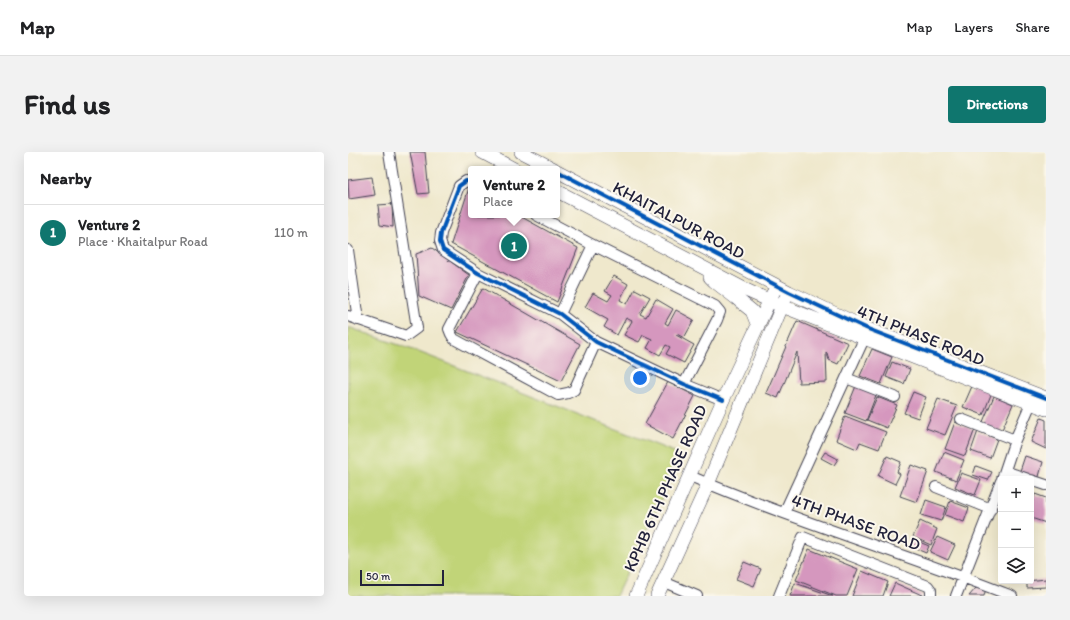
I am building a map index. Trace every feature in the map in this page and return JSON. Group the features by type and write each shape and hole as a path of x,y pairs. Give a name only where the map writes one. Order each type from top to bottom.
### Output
{"street":[{"path":"348,250 353,318 406,336 418,328 389,152"},
{"path":"482,152 508,166"},
{"path":"521,152 548,166"},
{"name":"KHAITALPUR ROAD","path":"560,173 789,292"},
{"path":"468,181 458,186 441,233 440,241 443,250 478,273 560,314 596,342 684,384 723,400"},
{"name":"KHAITALPUR ROAD","path":"560,193 748,291 782,306"},
{"path":"542,218 715,306 720,312 718,320 684,384"},
{"path":"560,314 593,245"},
{"path":"702,267 714,281 752,311 758,326"},
{"path":"478,273 449,329 454,339 558,395 574,390 596,342"},
{"name":"KPHB 6TH PHASE ROAD","path":"636,596 723,400 777,286"},
{"path":"657,596 708,484 789,292"},
{"name":"4TH PHASE ROAD","path":"789,292 868,329 1046,398"},
{"name":"4TH PHASE ROAD","path":"782,306 1046,409"},
{"path":"784,513 864,339"},
{"path":"846,378 896,397"},
{"path":"1002,476 1030,403"},
{"path":"961,420 1015,440"},
{"name":"4TH PHASE ROAD","path":"690,476 784,513 1012,596"},
{"path":"1034,481 1046,485"},
{"path":"936,486 991,509"},
{"path":"956,596 998,489"},
{"path":"779,596 803,537 928,586 931,590 931,596"},
{"path":"664,582 696,596"}],"green space":[{"path":"348,327 416,351 682,455 616,596 348,596"}],"building":[{"path":"410,152 425,152 429,193 418,194"},
{"path":"372,177 375,195 349,199 348,180"},
{"path":"468,191 468,218 523,218 578,248 557,302 451,244"},
{"path":"392,204 393,227 380,225 378,205"},
{"path":"432,248 469,275 451,310 419,296 416,254"},
{"path":"614,276 628,284 620,300 627,304 635,289 650,297 640,314 646,317 656,299 673,309 665,323 668,325 676,310 694,320 684,338 677,334 676,335 694,345 684,363 666,354 670,347 666,345 660,355 647,348 652,339 643,335 639,342 624,335 632,321 626,318 617,335 604,327 608,320 585,307 593,293 608,301 612,295 605,291"},
{"path":"483,288 580,344 561,381 457,332"},
{"path":"797,321 848,343 838,364 829,360 826,352 827,382 799,383 797,352 778,398 766,393"},
{"path":"872,349 892,357 881,384 860,376"},
{"path":"892,362 910,369 904,384 886,377"},
{"path":"668,382 695,396 673,439 645,424"},
{"path":"973,384 992,392 983,415 963,407"},
{"path":"856,386 876,395 866,421 845,413"},
{"path":"913,392 926,397 918,418 904,413"},
{"path":"994,396 1013,404 1001,432 982,424"},
{"path":"877,397 897,405 887,428 867,420"},
{"path":"938,399 957,406 945,435 926,428"},
{"path":"845,416 886,432 879,449 860,442 857,449 836,440"},
{"path":"1041,418 1046,420 1046,449 1031,442"},
{"path":"955,422 975,429 965,456 945,449"},
{"path":"978,431 997,439 990,458 971,451"},
{"path":"825,452 838,459 834,465 821,458"},
{"path":"944,452 964,460 956,480 936,472"},
{"path":"887,456 901,462 897,472 900,474 895,484 878,476"},
{"path":"1025,456 1043,462 1038,480 1034,479 1034,476 1019,474"},
{"path":"911,465 928,471 917,502 900,496"},
{"path":"976,466 992,472 988,480 973,475"},
{"path":"961,473 981,480 975,495 955,487"},
{"path":"1035,494 1046,498 1046,523 1034,519"},
{"path":"926,500 946,507 941,521 921,515"},
{"path":"950,501 969,508 964,522 945,515"},
{"path":"920,521 937,529 931,545 913,537"},
{"path":"937,537 955,545 948,560 930,552"},
{"path":"912,539 929,546 926,553 909,546"},
{"path":"809,549 858,569 847,596 836,596 796,580"},
{"path":"744,562 761,569 754,586 736,579"},
{"path":"862,571 888,582 883,596 852,596"},
{"path":"1046,579 1046,587 1027,588 1027,584 1034,584 1034,580"},
{"path":"795,583 833,596 790,596"},
{"path":"895,583 924,596 889,596"},
{"path":"976,588 986,588 984,596 969,596"}],"cycle path":[{"path":"560,173 789,292 868,329 1046,398"},
{"path":"468,181 466,181 459,186 441,233 440,241 443,250 478,273 560,314 596,342 684,384 723,400"}],"place":[{"name":"Venture 2","path":"514,246"}]}
